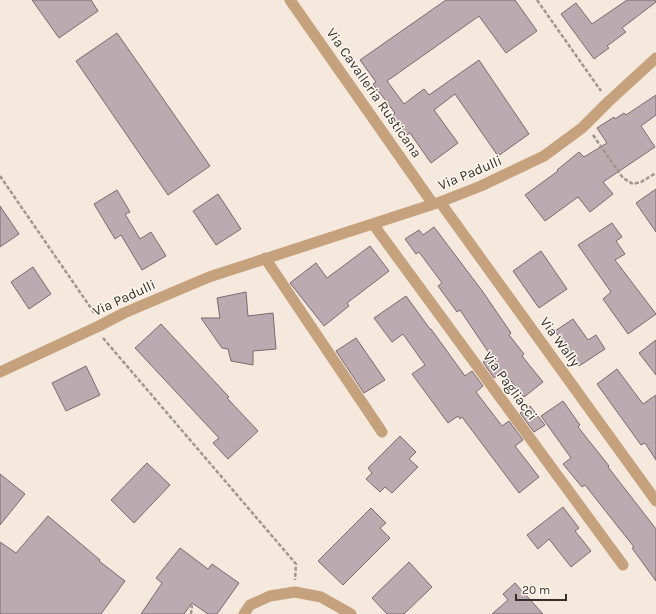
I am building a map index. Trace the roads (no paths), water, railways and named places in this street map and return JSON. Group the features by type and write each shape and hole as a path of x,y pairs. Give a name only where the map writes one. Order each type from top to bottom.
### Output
{"street":[{"name":"Via Cavalleria Rusticana","path":"290,0 436,203"},
{"name":"Via Padulli","path":"0,372 124,313 208,277 436,203 481,186 544,156 582,128 656,58"},
{"name":"Via Wally","path":"436,203 656,501"},
{"name":"Via Pagliacci","path":"373,224 623,565"},
{"path":"265,258 382,432"},
{"path":"244,614 250,605 270,596 295,592 322,597 351,614"}]}
